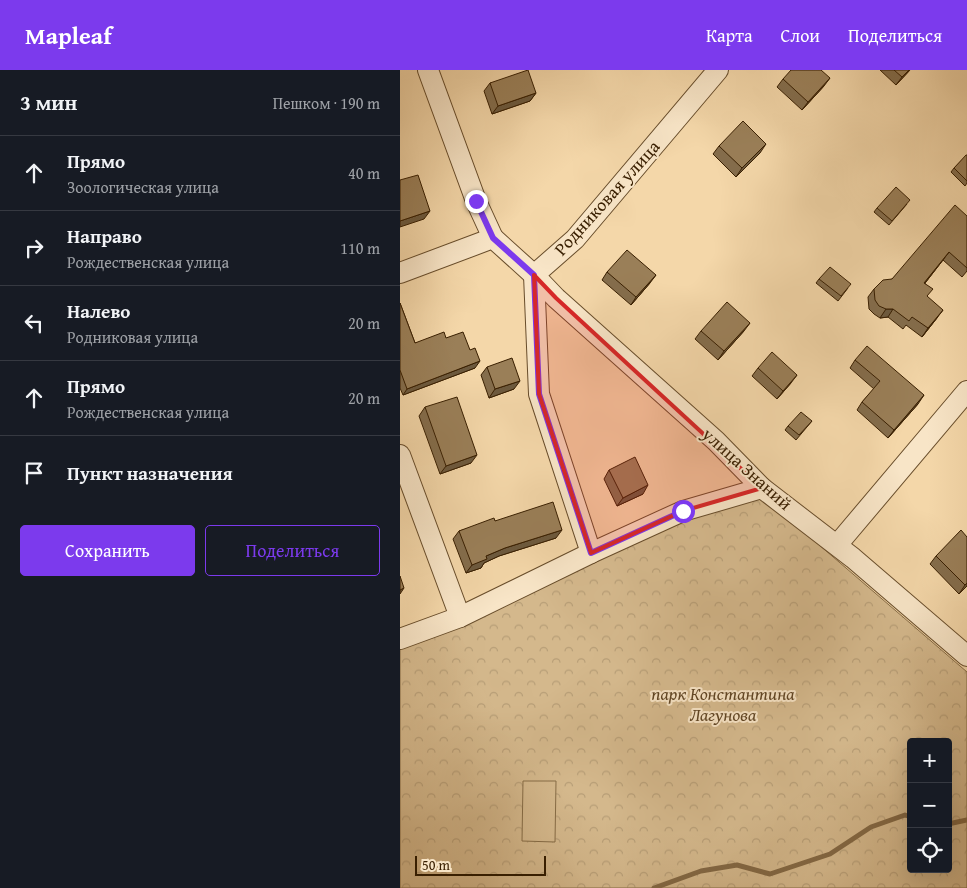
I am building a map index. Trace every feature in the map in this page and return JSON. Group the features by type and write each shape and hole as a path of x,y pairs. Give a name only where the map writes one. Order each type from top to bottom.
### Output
{"street":[{"path":"428,70 476,201 493,238 534,275 539,394 591,553"},
{"name":"Родниковая улица","path":"534,275 575,239 718,70"},
{"path":"400,274 493,238"},
{"name":"улица Знаний","path":"534,275 556,298 716,441 762,488 837,545 967,656"},
{"path":"837,545 967,391"},
{"path":"400,458 460,617"},
{"path":"400,639 460,617 591,553 683,511 762,488"}],"highlighted area":[{"path":"534,275 556,298 762,488 683,511 591,553 539,394"}],"green space":[{"name":"парк Константина Лагунова","path":"761,495 967,672 967,888 400,888 400,648 705,510"},
{"path":"523,781 556,781 555,842 522,841"}],"building":[{"path":"528,70 536,93 498,106 490,83"},
{"path":"791,70 821,70 830,78 808,102 783,79"},
{"path":"894,70 909,70 902,77"},
{"path":"743,121 766,144 742,168 719,146"},
{"path":"967,155 967,181 954,168"},
{"path":"418,175 430,211 400,221 400,180"},
{"path":"896,187 910,200 892,221 877,208"},
{"path":"955,205 967,216 967,268 949,252 924,283 933,289 927,296 943,310 928,328 912,317 909,321 893,309 879,306 875,300 874,289 883,280 892,279"},
{"path":"627,250 656,275 636,297 607,272"},
{"path":"830,267 851,284 841,296 819,279"},
{"path":"727,302 750,323 724,351 701,331"},
{"path":"400,303 415,343 444,332 446,338 463,332 470,350 475,348 480,361 407,389 400,370"},
{"path":"867,346 924,395 894,430 862,402 880,381 855,360"},
{"path":"772,352 797,375 783,391 758,368"},
{"path":"512,358 520,381 495,389 487,367"},
{"path":"457,397 477,455 446,466 425,407"},
{"path":"801,412 812,421 799,435 788,426"},
{"path":"635,457 648,485 623,498 609,470"},
{"path":"553,502 562,530 505,548 486,556 487,559 472,565 459,531 494,518 495,521"},
{"path":"961,530 967,537 967,583 965,585 936,556"},
{"path":"400,576 404,588 400,590"}],"waterway":[{"path":"654,888 701,871 737,865 770,874 830,854 871,827 907,816"},
{"path":"952,823 967,820"}],"route":[{"path":"476,201 493,238 534,275 539,394 591,553 683,511"}]}
